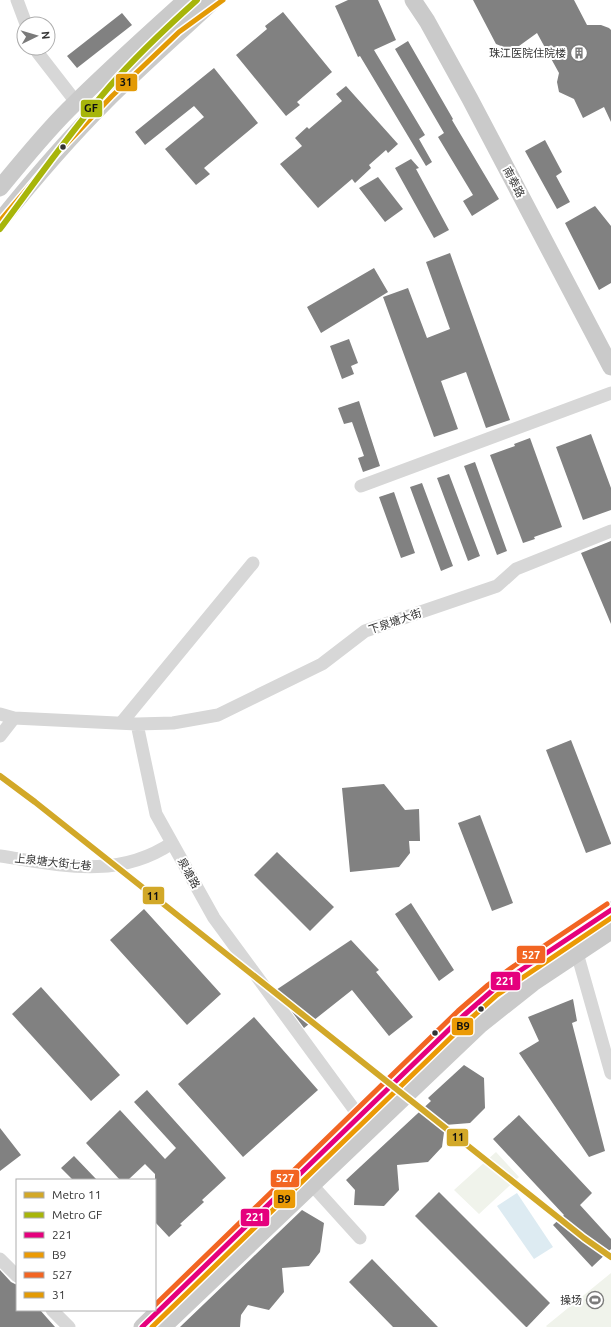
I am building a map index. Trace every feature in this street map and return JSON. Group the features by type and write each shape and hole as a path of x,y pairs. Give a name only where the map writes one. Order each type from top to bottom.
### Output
{"main road":[{"path":"0,188 36,144 76,102 127,53 186,0"},
{"path":"0,221 84,124 136,71 214,0"},
{"path":"188,25 223,0"},
{"name":"南泰路","path":"413,0 427,21 470,99 611,367"},
{"name":"南泰路","path":"422,0 471,85 611,348"},
{"path":"142,1327 463,1016 493,990 518,972 611,910"},
{"path":"163,1327 480,1025 532,983 611,930"}],"street":[{"path":"16,0 23,16"},
{"path":"40,56 76,102"},
{"path":"361,486 611,393"},
{"name":"下泉塘大街","path":"137,724 173,724 218,715 322,664 365,631 497,586 516,569 611,531"},
{"path":"122,722 254,563"},
{"path":"0,714 14,718 122,722 137,724"},
{"path":"0,736 14,718"},
{"name":"泉塘路","path":"137,724 156,814 214,918 359,1116"},
{"name":"上泉塘大街七巷","path":"0,856 37,863 101,867 114,866 146,858 159,852 172,843"},
{"path":"577,953 611,1073"},
{"path":"312,1185 360,1238"},
{"path":"0,1259 16,1275"},
{"path":"53,1311 69,1327"}],"shaded area":[{"path":"496,1152 519,1177 479,1214 454,1190"},
{"path":"517,1193 553,1247 534,1259 497,1206"},
{"name":"操场","path":"611,1273 611,1327 546,1326"}],"building":[{"path":"348,0 378,0 396,40 374,50 425,135 419,139 432,162 426,166 360,56 358,57 335,6"},
{"name":"珠江医院住院楼","path":"473,0 574,0 587,25 601,25 609,28 611,30 611,122 604,107 583,118 574,99 559,92 557,82 559,73 537,33 519,46 506,48 496,44"},
{"path":"283,12 332,72 297,102 300,105 286,116 236,55 267,29 265,26"},
{"path":"122,13 132,25 77,68 67,56"},
{"path":"408,41 453,119 452,120 499,199 472,216 463,201 473,195 438,137 444,133 395,49"},
{"path":"214,68 258,123 204,168 210,174 196,185 165,149 204,117 194,106 145,145 135,132"},
{"path":"346,86 398,144 388,153 386,150 369,165 371,168 355,183 352,179 318,208 280,164 302,146 295,138 307,127 309,129 342,101 336,94"},
{"path":"545,140 562,172 556,176 570,202 557,209 525,151"},
{"path":"411,159 419,168 416,169 449,230 434,238 395,168"},
{"path":"378,177 403,209 385,222 359,188"},
{"path":"595,206 611,226 611,283 599,290 565,223"},
{"path":"450,253 510,420 486,428 466,372 441,381 458,429 434,437 383,297 408,288 427,338 450,329 426,262"},
{"path":"374,268 388,292 321,333 307,307"},
{"path":"349,339 358,363 351,366 354,374 342,379 330,346"},
{"path":"359,401 380,466 363,472 358,458 364,456 352,422 344,424 338,408"},
{"path":"591,434 611,488 611,510 583,520 556,447"},
{"path":"530,438 562,527 534,537 535,539 523,543 490,455 515,446 514,444"},
{"path":"475,462 507,551 497,555 464,466"},
{"path":"449,474 480,556 468,561 437,478"},
{"path":"422,483 453,566 441,571 410,487"},
{"path":"394,492 415,553 401,558 379,497"},
{"path":"611,541 611,624 581,553"},
{"path":"571,740 611,843 586,853 546,750"},
{"path":"384,784 405,810 419,809 420,841 409,841 410,853 399,867 350,872 342,788"},
{"path":"480,815 513,903 492,911 458,823"},
{"path":"277,852 334,907 310,931 254,875"},
{"path":"411,903 454,970 439,981 395,914"},
{"path":"144,909 221,994 187,1025 110,940"},
{"path":"351,940 379,970 376,972 413,1017 389,1036 352,990 304,1028 276,990"},
{"path":"41,987 120,1075 91,1101 12,1014"},
{"path":"573,999 577,1021 572,1023 605,1151 589,1157 519,1053 539,1041 528,1017"},
{"path":"254,1017 318,1090 243,1157 178,1084"},
{"path":"464,1065 484,1078 485,1108 470,1123 445,1125 442,1147 428,1162 397,1165 399,1190 384,1206 354,1205 355,1190 346,1180 431,1101 428,1098"},
{"path":"147,1090 226,1178 202,1200 204,1202 180,1224 182,1225 169,1237 156,1223 155,1174 145,1164 129,1179 119,1179 86,1143 120,1110 165,1159 176,1148 134,1102"},
{"path":"519,1115 592,1193 580,1205 611,1239 611,1249 592,1267 553,1225 564,1215 493,1139"},
{"path":"0,1128 21,1155 0,1171"},
{"path":"74,1156 96,1179 72,1179 61,1168"},
{"path":"439,1192 550,1303 527,1327 415,1216"},
{"path":"302,1210 324,1223 320,1252 309,1266 282,1268 284,1292 269,1310 248,1305 241,1315 240,1327 180,1327"},
{"path":"372,1259 438,1327 393,1327 349,1282"},
{"path":"0,1270 11,1282 16,1284 16,1311 41,1311 55,1327 0,1327"}],"metro line":[{"name":"GF","path":"0,229 68,138 110,86 152,42 197,0"},
{"name":"11","path":"0,776 35,802 584,1238 611,1257"}],"transit line":[{"name":"31","path":"0,221 54,157 112,96 179,32 223,0"},
{"name":"527","path":"156,1304 458,1011 488,985 514,966 607,904"},
{"name":"221","path":"142,1327 463,1016 493,990 518,972 611,910"},
{"name":"B9","path":"152,1327 468,1021 497,995 611,918"}],"place":[{"name":"珠江医院住院楼","path":"579,53"},
{"name":"操场","path":"595,1300"}]}
